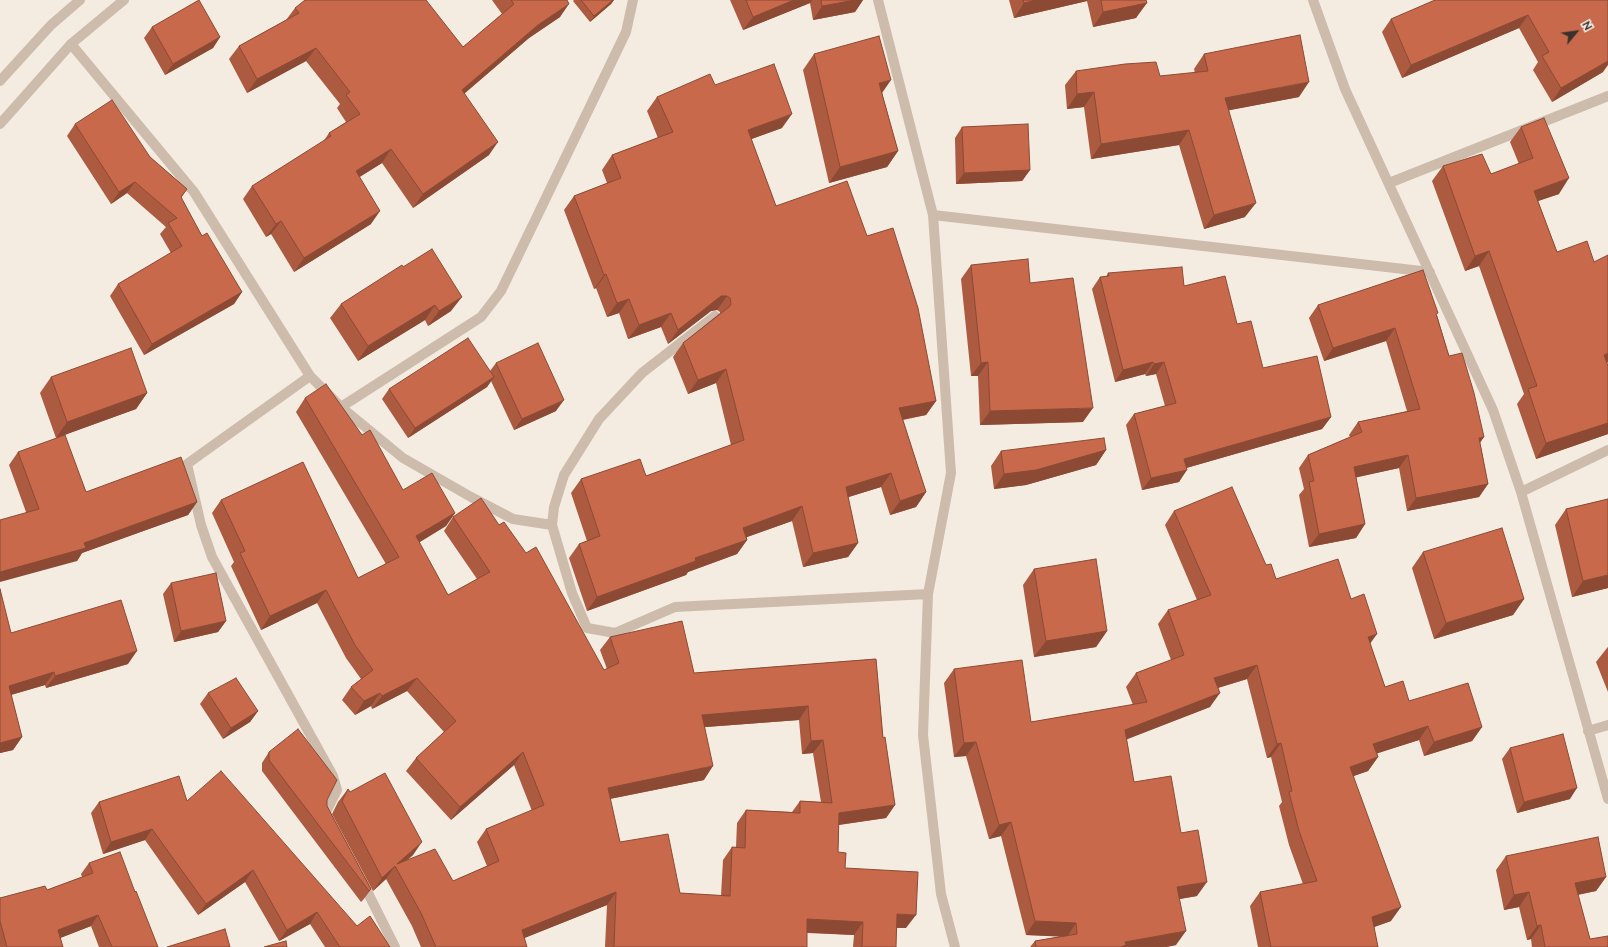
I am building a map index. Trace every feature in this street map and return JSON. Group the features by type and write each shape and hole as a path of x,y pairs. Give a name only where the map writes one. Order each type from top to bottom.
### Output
{"street":[{"path":"0,81 51,25 80,0"},
{"path":"0,124 71,44 124,0"},
{"path":"341,407 481,317 501,291 626,32 633,0"},
{"path":"878,0 933,215 951,473 928,594 923,735 941,894 955,947"},
{"path":"1313,0 1345,89 1493,410 1521,492 1608,800"},
{"path":"71,44 194,192 310,376 341,407 403,458 513,519 552,525"},
{"path":"1388,184 1608,96"},
{"path":"933,215 1430,272"},
{"path":"715,316 642,373 599,419 564,475 554,507 552,525 572,594 587,628 615,633 674,607 928,594"},
{"path":"310,376 187,464 201,525 212,557 333,776 337,790 326,814 335,831"},
{"path":"1521,492 1608,450"},
{"path":"1588,731 1608,725"},
{"path":"355,869 395,947"}],"building":[{"path":"199,0 220,37 173,64 152,27"},
{"path":"305,0 426,0 463,47 514,4 511,0 567,0 569,4 538,25 462,90 498,142 423,194 391,149 356,171 380,211 304,258 281,221 276,224 252,186 331,136 329,133 360,114 346,95 350,92 316,48 257,79 239,46 299,13 295,8"},
{"path":"581,0 613,0 594,16"},
{"path":"746,0 794,0 753,17"},
{"path":"821,0 855,0 822,6"},
{"path":"1023,0 1036,0 1024,3"},
{"path":"1101,0 1146,0 1147,3 1103,12"},
{"path":"1435,0 1608,0 1608,61 1561,88 1542,56 1549,52 1528,15 1411,65 1391,19"},
{"path":"1300,35 1309,82 1225,98 1256,203 1214,215 1189,130 1101,144 1094,92 1077,94 1076,71 1125,64 1156,62 1160,76 1208,71 1204,54"},
{"path":"879,36 891,80 879,83 898,151 840,167 814,54"},
{"path":"774,64 792,114 748,130 776,206 847,181 867,236 893,228 918,308 936,401 899,408 926,492 900,501 891,473 846,487 858,543 813,553 802,506 743,528 747,540 695,558 696,561 597,597 579,544 600,536 581,479 640,459 646,476 744,440 726,369 698,380 683,343 729,307 731,304 730,298 727,296 721,296 678,330 671,313 639,325 629,299 617,303 606,274 604,275 574,196 621,178 612,155 673,132 657,97 710,74 715,85"},
{"path":"112,100 150,157 187,189 181,197 202,236 207,233 242,292 152,344 118,284 182,246 168,223 177,218 135,182 119,192 75,124"},
{"path":"1544,118 1569,178 1534,191 1557,252 1587,241 1594,262 1608,255 1608,353 1604,355 1608,366 1608,423 1546,443 1528,389 1537,386 1489,251 1475,256 1443,166 1482,154 1491,174 1533,158 1521,127"},
{"path":"1028,124 1030,170 964,173 962,127"},
{"path":"432,249 462,297 439,311 435,305 368,346 341,304 402,265 403,267"},
{"path":"1028,259 1030,283 1073,278 1093,408 990,411 988,362 981,363 971,265"},
{"path":"1182,267 1184,286 1225,276 1237,324 1251,321 1263,368 1317,356 1331,417 1184,459 1187,470 1151,478 1134,414 1176,403 1164,362 1154,364 1153,362 1123,370 1100,277 1109,276 1108,273"},
{"path":"1423,270 1438,313 1436,314 1449,356 1462,353 1474,393 1484,437 1479,438 1488,484 1416,498 1408,455 1354,467 1365,524 1319,534 1309,482 1314,481 1308,455 1362,432 1358,422 1420,409 1395,328 1333,348 1318,305"},
{"path":"468,338 494,377 415,428 389,389"},
{"path":"538,343 564,400 522,419 496,363"},
{"path":"131,348 147,393 67,422 51,377"},
{"path":"326,384 362,435 370,430 403,490 432,473 455,513 416,536 448,595 490,572 453,517 481,498 499,525 504,522 526,553 536,547 604,670 619,663 610,637 682,621 694,673 876,659 883,738 885,737 895,805 839,813 838,852 846,853 845,868 918,872 916,915 897,914 896,947 862,947 863,922 807,919 807,947 614,947 616,892 522,930 527,947 436,947 421,913 395,866 382,878 342,801 348,789 350,792 385,773 422,842 397,864 435,849 453,881 499,861 486,829 544,805 523,752 460,807 416,758 456,721 417,678 382,696 380,693 364,701 351,687 373,670 355,645 326,590 270,616 240,553 245,551 221,500 303,462 358,578 399,557 305,398","holes":["808,706 811,741 823,740 832,803 800,801 800,813 746,810 745,848 732,847 730,896 680,893 668,834 620,842 608,788 713,766 702,715"]},
{"path":"65,435 86,492 181,457 197,502 84,543 86,548 0,572 0,520 39,509 18,452"},
{"path":"1104,438 1106,450 1036,470 1004,474 1001,451"},
{"path":"1232,487 1266,565 1271,564 1276,579 1338,559 1351,599 1364,594 1377,634 1368,637 1385,687 1403,681 1409,701 1468,683 1482,727 1434,742 1428,726 1373,744 1378,757 1350,767 1401,907 1372,917 1378,947 1271,947 1260,892 1317,881 1299,831 1289,792 1292,791 1281,743 1277,744 1257,665 1214,678 1220,693 1125,730 1134,782 1171,776 1181,833 1198,830 1207,882 1177,887 1186,931 1125,942 1126,945 1120,947 1036,947 1035,941 1077,934 1076,923 1035,921 1011,822 999,825 976,742 964,743 954,669 1022,660 1031,722 1147,702 1136,673 1184,655 1168,610 1211,595 1174,511"},
{"path":"1608,499 1608,575 1583,581 1566,509"},
{"path":"1502,528 1524,599 1446,623 1423,552"},
{"path":"1096,559 1107,631 1046,641 1034,569"},
{"path":"216,573 226,621 181,631 171,583"},
{"path":"0,589 11,633 121,600 137,651 55,676 54,672 9,686 22,737 0,743"},
{"path":"236,678 258,711 231,728 208,693"},
{"path":"298,729 337,780 327,800 327,806 371,889 369,891 269,760 269,752"},
{"path":"1563,734 1577,788 1524,802 1510,748"},
{"path":"221,771 357,926 370,916 390,947 340,947 317,912 287,930 253,870 206,904 152,829 111,842 99,802 179,776 187,801"},
{"path":"1598,837 1606,877 1575,883 1590,939 1608,936 1608,947 1545,947 1541,925 1537,926 1529,892 1514,895 1506,856"},
{"path":"120,852 158,947 112,947 98,915 58,930 63,947 7,947 0,921 0,898 45,886 47,890 93,873 89,863"},
{"path":"225,929 230,947 167,947"},
{"path":"286,941 287,947 264,947"}]}
